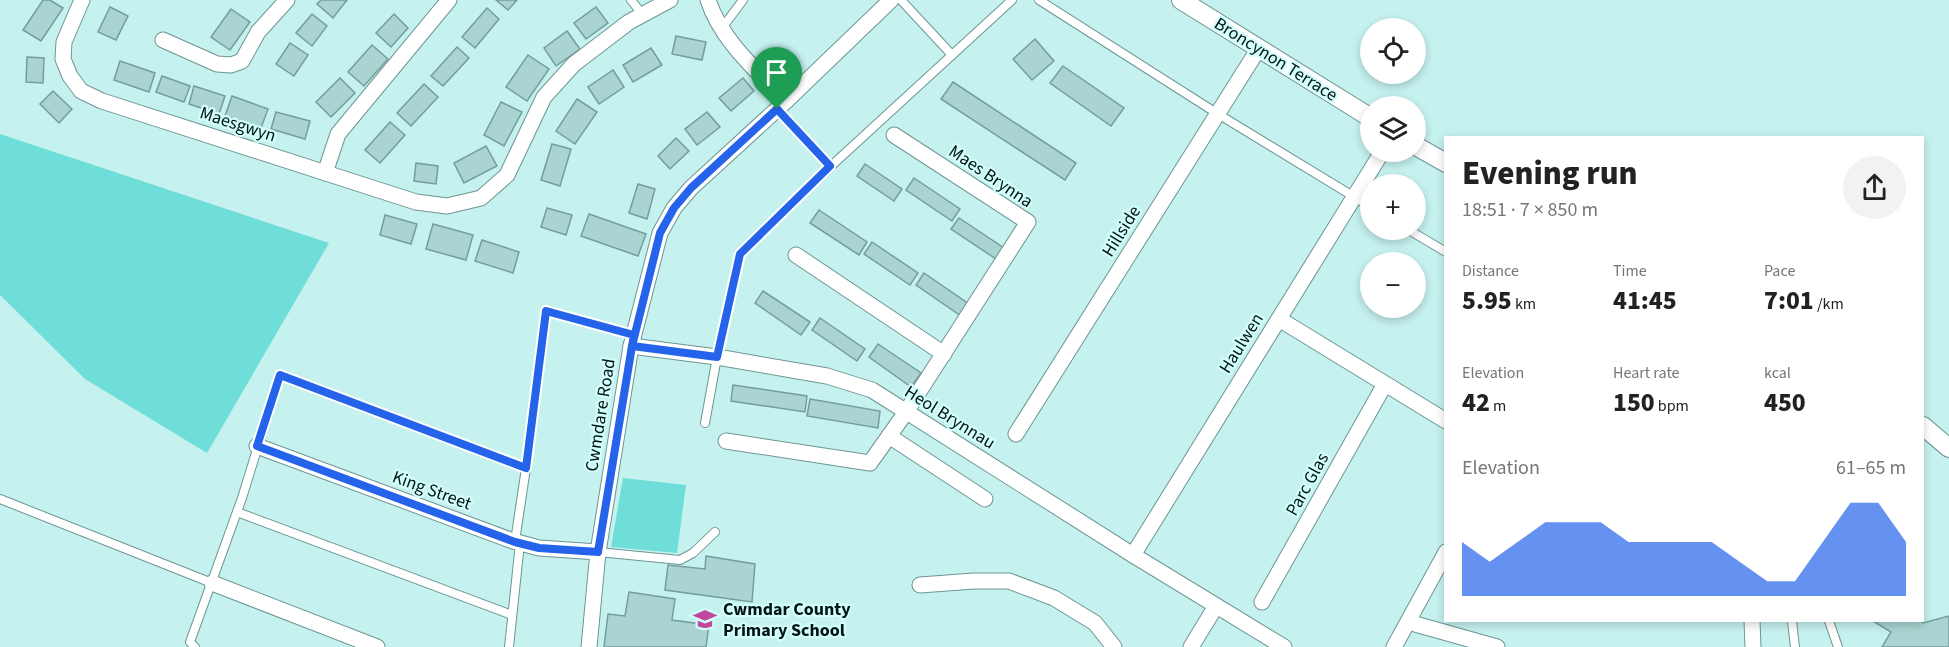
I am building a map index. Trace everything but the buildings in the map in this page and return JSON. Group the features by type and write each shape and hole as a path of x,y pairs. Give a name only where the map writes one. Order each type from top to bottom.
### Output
{"street":[{"name":"Maesgwyn","path":"82,0 63,42 63,59 69,76 81,91 102,101 416,202 447,206 481,198 507,175 544,97 574,64 642,14"},
{"path":"163,40 217,64 231,65 242,61 258,32 287,0"},
{"path":"325,173 338,134 449,0"},
{"path":"642,14 670,0"},
{"path":"708,0 713,15 737,50 782,105"},
{"name":"Cwmdare Road","path":"589,647 598,552 633,340 660,233 674,208 691,188 782,105 891,0"},
{"name":"Broncynon Terrace","path":"1181,0 1360,111"},
{"name":"Hillside","path":"1016,434 1259,48"},
{"name":"Maes Brynna","path":"894,135 1028,222 944,354"},
{"path":"1426,152 1444,162"},
{"name":"Haulwen","path":"1133,555 1376,162"},
{"path":"726,441 870,463 944,354 796,255"},
{"path":"1279,319 1444,420"},
{"name":"Heol Brynnau","path":"633,340 827,376 872,390 1133,555 1284,647"},
{"name":"Parc Glas","path":"1262,602 1385,384"},
{"path":"1924,427 1949,448"},
{"path":"889,436 986,499"},
{"name":"King Street","path":"257,446 518,542 539,548 598,552"},
{"path":"1394,647 1444,556"},
{"path":"920,585 974,580 1009,581 1054,598 1095,623 1114,647"},
{"path":"212,583 373,646"},
{"path":"1191,647 1216,606"},
{"path":"1408,622 1497,647"},
{"path":"1752,622 1753,647"}],"lane":[{"path":"631,0 642,14"},
{"path":"722,28 743,0"},
{"path":"901,0 952,55"},
{"path":"705,423 740,254 830,166 1012,0"},
{"path":"1039,0 1218,114 1360,201"},
{"path":"782,105 830,166"},
{"path":"1425,240 1444,251"},
{"path":"509,647 526,468 546,311 633,340"},
{"path":"195,647 190,642 237,512 280,375 526,468"},
{"path":"0,499 212,583"},
{"path":"237,512 512,615"},
{"path":"598,552 680,560 693,553 715,532"},
{"path":"1792,622 1795,647"},
{"path":"1829,622 1838,647"}],"shaded area":[{"path":"0,134 329,243 207,453 85,379 0,295"},
{"path":"623,478 686,485 677,553 611,547"}],"place":[{"name":"Cwmdar County Primary School","path":"705,619"}],"route":[{"path":"777,109 691,188 674,208 660,233 632,346 598,552 539,548 515,542 257,446 280,375 526,468 546,311 634,335 632,346 717,357 740,254 830,166 777,109"}]}
